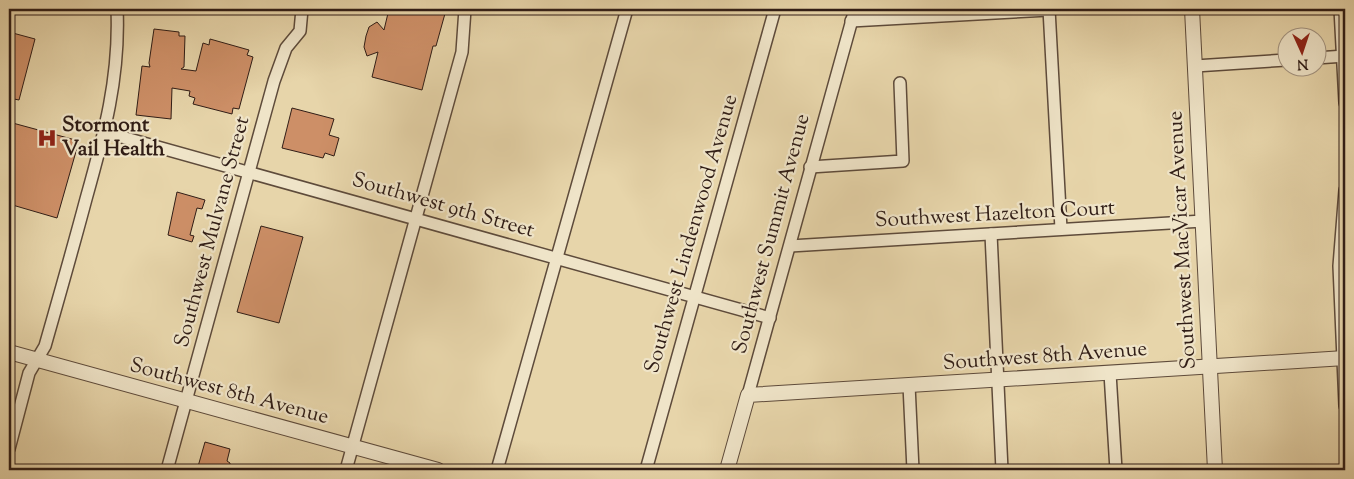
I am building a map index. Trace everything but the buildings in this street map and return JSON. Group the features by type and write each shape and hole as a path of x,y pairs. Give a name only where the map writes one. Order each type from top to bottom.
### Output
{"street":[{"path":"9,449 30,373 46,346 104,132 118,58 117,9"},
{"name":"Southwest Mulvane Street","path":"167,470 278,65 286,48 300,31 302,9"},
{"path":"346,470 462,52 465,9"},
{"path":"497,470 627,9"},
{"name":"Southwest Lindenwood Avenue","path":"646,470 775,9"},
{"name":"Southwest Summit Avenue","path":"727,470 855,9"},
{"path":"851,21 1049,9 1061,229"},
{"name":"Southwest MacVicar Avenue","path":"1192,9 1215,470"},
{"path":"1340,9 1345,103"},
{"path":"1326,57 1344,56"},
{"path":"1195,66 1276,61"},
{"path":"810,167 903,161 900,83"},
{"name":"Southwest 9th Street","path":"104,132 770,318"},
{"path":"1345,190 1339,266 1345,406"},
{"name":"Southwest Hazelton Court","path":"790,246 1203,221"},
{"path":"991,234 996,380 1002,470"},
{"name":"Southwest 8th Avenue","path":"9,352 438,470"},
{"name":"Southwest 8th Avenue","path":"748,395 1344,358"},
{"path":"1110,373 1116,470"},
{"path":"909,385 913,470"}],"place":[{"name":"Stormont Vail Health","path":"47,138"}]}
